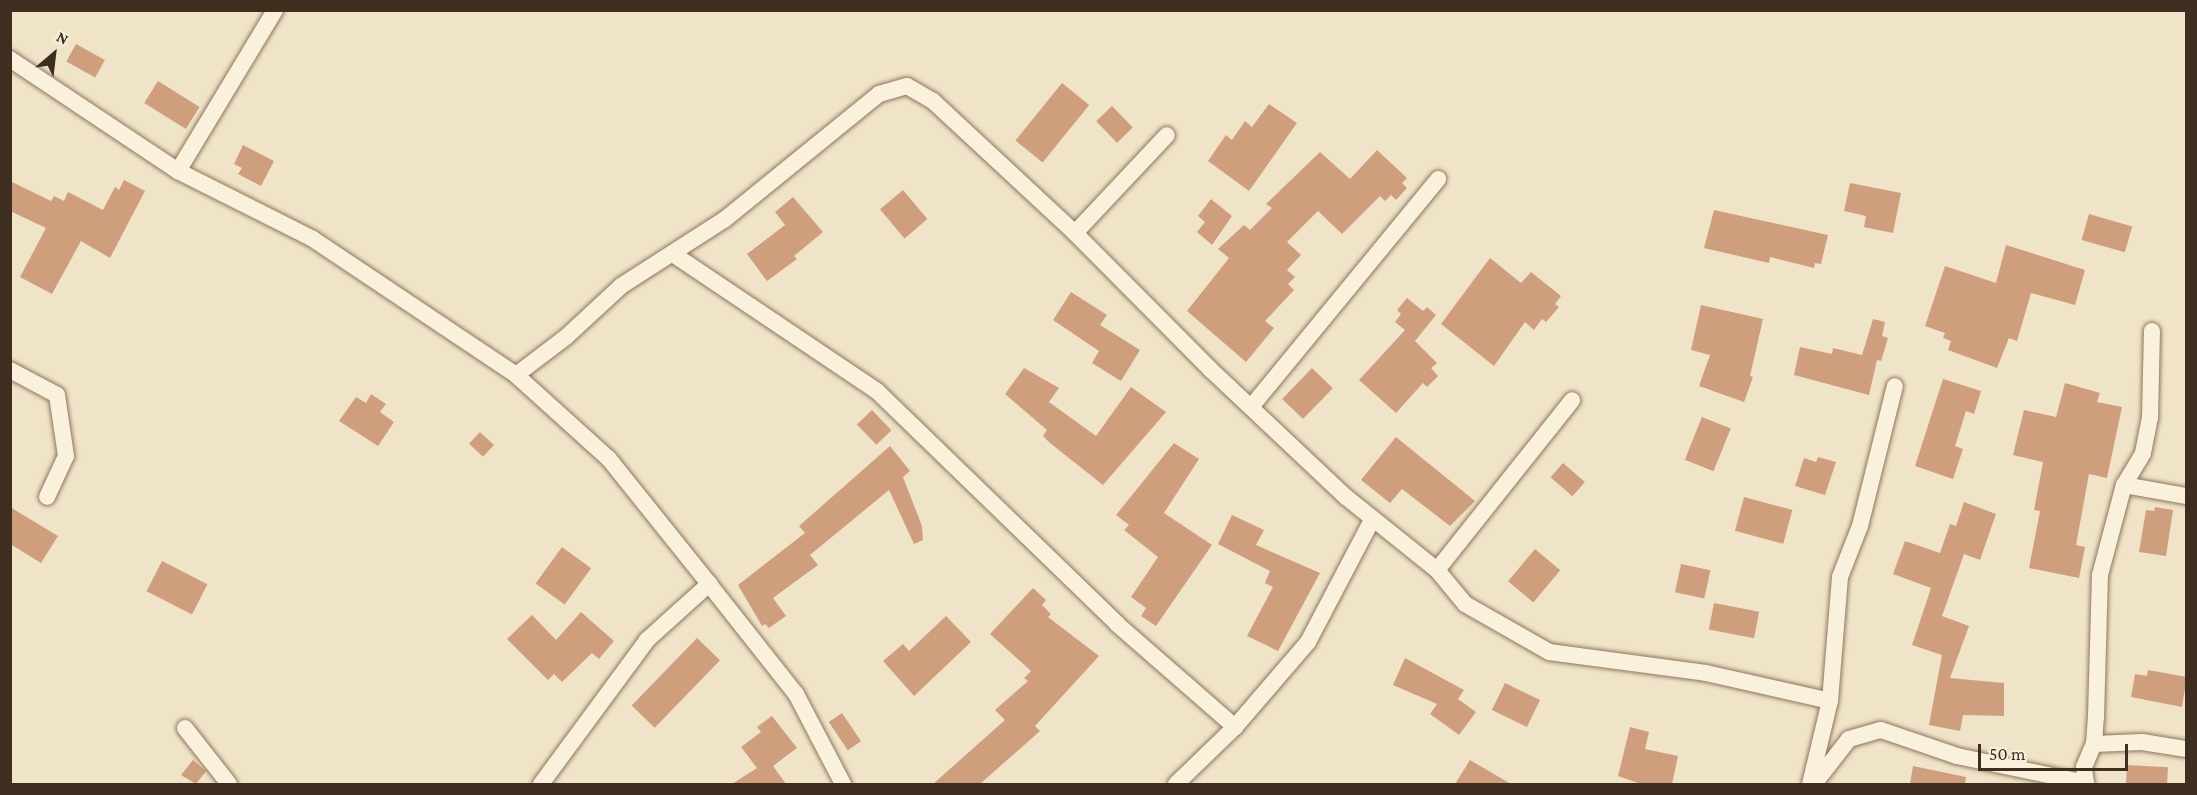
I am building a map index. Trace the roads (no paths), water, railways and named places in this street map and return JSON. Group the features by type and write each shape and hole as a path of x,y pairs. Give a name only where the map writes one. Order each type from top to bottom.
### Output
{"street":[{"path":"178,171 275,10"},
{"path":"10,59 178,171 313,239 516,375 609,459 709,584 796,694 843,784"},
{"path":"516,375 566,337 621,286 724,220 879,94 907,86 933,102 1075,233 1251,407 1372,520 1437,570 1465,604 1549,652 1706,673 1830,701"},
{"path":"1075,233 1167,135"},
{"path":"1251,407 1438,179"},
{"path":"673,254 878,392 1117,624 1235,727"},
{"path":"1811,784 1849,739 1881,730 1957,756 2086,784 2084,767 2094,744 2100,575 2124,485 2143,453 2150,418 2152,331"},
{"path":"10,370 57,395 66,456 47,497"},
{"path":"1811,784 1830,701 1840,577 1860,526 1895,386"},
{"path":"1437,570 1572,400"},
{"path":"2124,485 2187,496"},
{"path":"1176,784 1235,727 1308,642 1372,520"},
{"path":"541,784 647,640 709,584"},
{"path":"185,728 229,784"},
{"path":"2094,744 2142,742 2187,749"}]}
